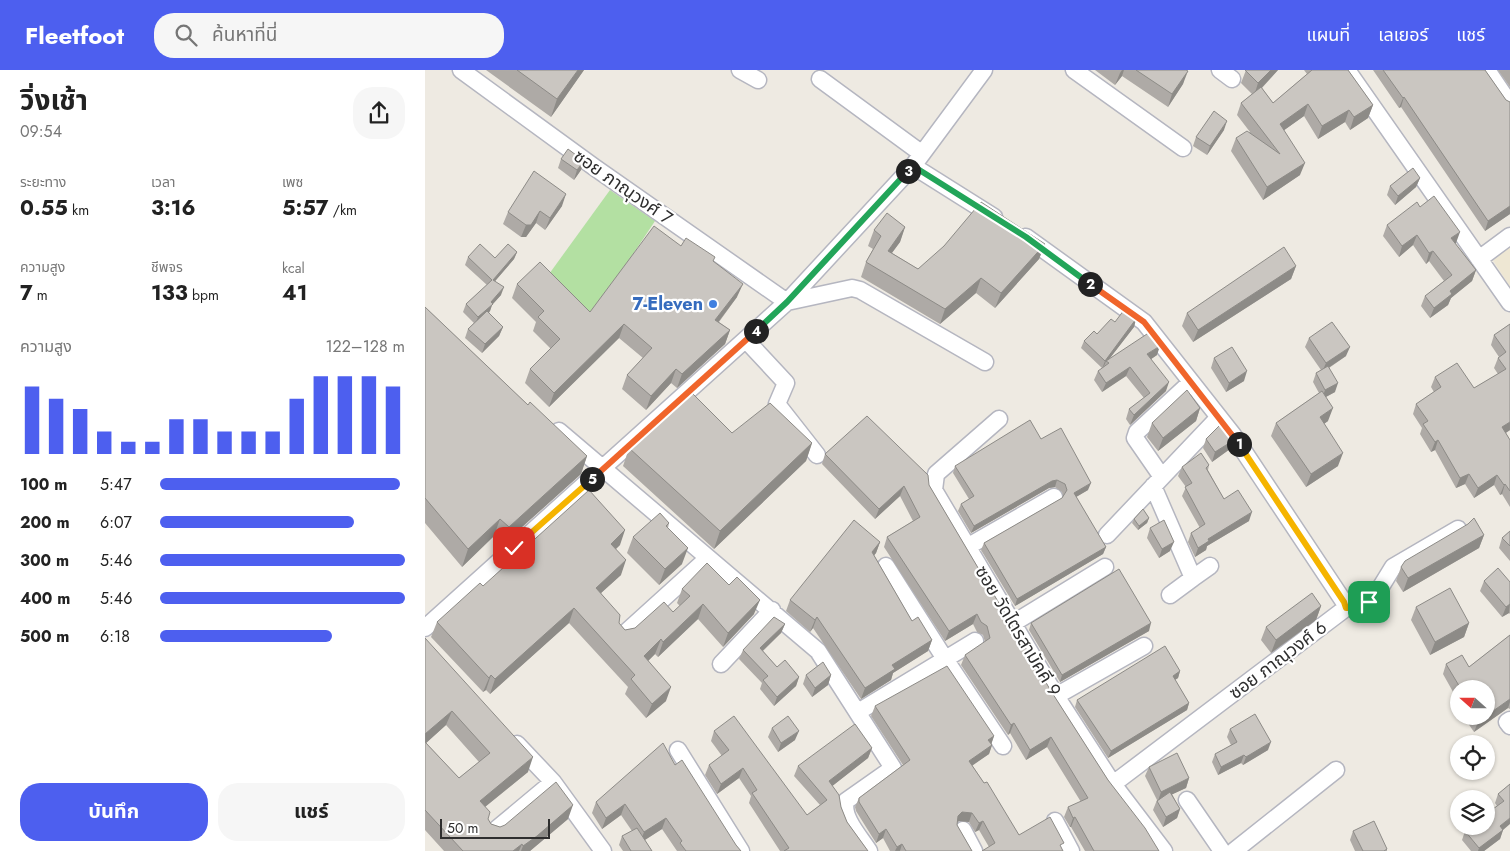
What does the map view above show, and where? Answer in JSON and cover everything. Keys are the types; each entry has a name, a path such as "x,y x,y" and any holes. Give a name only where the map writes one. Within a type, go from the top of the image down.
{"street":[{"name":"ซอย ภาณุวงศ์ 7","path":"461,70 594,167 787,302"},
{"path":"740,70 758,80"},
{"path":"425,628 604,469 787,302 917,159 984,70"},
{"path":"1074,70 1183,148"},
{"path":"1347,70 1510,303"},
{"path":"1487,70 1510,104"},
{"path":"820,78 917,159 1144,322 1219,417 1265,483 1344,602 1346,608"},
{"path":"1479,259 1510,236"},
{"path":"787,302 852,288 860,290 985,362"},
{"path":"746,340 786,383 777,406 817,455"},
{"path":"1191,382 1137,432 1135,438 1158,481 1193,578"},
{"path":"1107,535 1219,417"},
{"name":"ซอย วัดไตรสามัคคี 9","path":"999,419 936,474 934,490 1056,696 1113,784 1164,851"},
{"path":"545,420 772,610 818,651 893,768 846,801 844,807 846,815 869,851"},
{"path":"967,547 1054,497"},
{"name":"ซอย ภาณุวงศ์ 6","path":"1113,784 1346,608 1357,608 1374,598 1393,567 1458,529"},
{"path":"623,634 708,558"},
{"path":"886,566 1003,746"},
{"path":"1170,595 1210,566"},
{"path":"1013,624 1105,567"},
{"path":"721,664 772,610"},
{"path":"858,712 975,641"},
{"path":"1056,696 1144,646"},
{"path":"1510,720 1507,722 1510,726"},
{"path":"506,731 553,782 603,851"},
{"path":"678,750 741,851"},
{"path":"1233,851 1336,770"},
{"path":"493,832 553,782"},
{"path":"1187,800 1222,851"},
{"path":"1055,821 1071,851"},
{"path":"963,830 974,851"}],"shaded area":[{"path":"1510,243 1510,287 1491,257"}],"green space":[{"path":"610,190 655,221 592,316 544,281"}],"building":[{"path":"517,70 578,70 557,99"},
{"path":"1136,70 1186,70 1188,71 1172,94"},
{"path":"1245,70 1271,70 1258,83"},
{"path":"1312,70 1348,70 1373,105 1354,117 1349,110 1322,126 1308,104 1280,124 1305,163 1267,187 1236,138 1247,131 1280,154 1241,103 1261,87 1273,103"},
{"path":"1383,70 1485,70 1506,100 1510,102 1510,206 1488,221 1404,97"},
{"path":"1214,111 1227,121 1210,146 1196,137"},
{"path":"568,149 584,161 577,170 561,159"},
{"path":"1413,168 1420,178 1398,196 1390,186"},
{"path":"534,171 566,194 550,218 540,211 531,225 526,225 508,212"},
{"path":"1434,196 1460,232 1451,238 1476,270 1450,291 1452,294 1434,308 1425,296 1452,275 1433,251 1429,253 1417,235 1402,246 1387,225 1417,202 1420,207"},
{"path":"981,202 1045,244 1001,293 981,278 945,309 866,262 881,236 874,230 887,213 905,227 888,251 918,269 944,246"},
{"path":"654,226 681,246 686,238 715,257 713,261 743,284 715,320 730,330 682,374 676,369 651,396 627,375 652,348 624,324 554,393 530,369 560,339 538,317 544,311 517,284 540,262 590,312"},
{"path":"480,244 495,258 508,244 517,252 493,280 504,287 491,302 493,304 478,317 466,304 492,280 468,257"},
{"path":"1284,247 1296,266 1198,330 1187,313"},
{"path":"425,307 528,405 530,402 587,456 509,527 500,519 468,549 425,498"},
{"path":"1124,310 1136,319 1105,361 1084,341 1094,331 1097,334 1111,319 1115,322"},
{"path":"487,311 503,327 485,344 468,329"},
{"path":"1332,322 1350,347 1326,363 1309,338"},
{"path":"1510,324 1510,422 1502,427 1510,440 1510,491 1497,475 1478,488 1469,474 1460,478 1438,440 1435,442 1423,424 1428,421 1416,404 1441,387 1435,377 1457,363 1474,388 1506,369 1498,358 1506,352 1494,335"},
{"path":"1150,332 1160,346 1147,354 1169,382 1134,415 1129,409 1150,393 1130,367 1106,383 1098,371 1109,363 1106,361"},
{"path":"1232,347 1247,371 1229,383 1214,358"},
{"path":"1328,366 1338,383 1325,390 1316,373"},
{"path":"1187,390 1200,408 1163,438 1152,423"},
{"path":"1322,391 1333,408 1320,417 1343,453 1311,474 1276,423"},
{"path":"692,393 732,433 770,403 812,443 720,531 629,448"},
{"path":"867,416 928,475 929,485 1051,691 1108,780 1145,828 1159,851 1094,851 1068,807 1088,798 1051,737 1030,750 1014,723 1011,725 965,655 990,638 987,626 981,622 977,614 949,631 887,537 920,517 904,486 879,509 825,454"},
{"path":"1030,420 1041,439 1061,428 1091,483 1074,493 1106,547 1017,599 984,543 1062,498 1067,490 1065,484 1057,480 1052,481 974,526 961,504 974,496 955,466"},
{"path":"1222,423 1234,440 1215,452 1206,439"},
{"path":"1201,453 1209,465 1206,468 1224,499 1238,490 1252,512 1208,539 1209,541 1198,548 1191,533 1205,524 1185,487 1192,483 1182,467"},
{"path":"589,490 625,530 611,544 626,560 596,588 620,615 619,623 625,630 635,628 664,602 673,612 690,596 682,589 707,563 729,585 737,577 760,600 728,633 703,604 663,642 661,639 644,656 671,687 652,704 631,679 635,675 574,608 495,679 491,675 489,678 437,622 480,583 483,586"},
{"path":"1143,509 1149,518 1139,526 1134,519"},
{"path":"660,513 669,523 666,526 688,548 665,569 633,537"},
{"path":"1474,518 1484,535 1408,578 1401,567 1405,561 1468,524"},
{"path":"854,520 880,542 872,552 912,621 918,617 932,640 892,665 895,669 865,688 817,617 815,620 790,600"},
{"path":"1164,520 1174,542 1162,549 1150,528"},
{"path":"1510,531 1510,546 1502,538"},
{"path":"1498,568 1510,582 1510,604 1506,607 1484,581"},
{"path":"1119,569 1151,623 1062,675 1031,623"},
{"path":"1450,588 1469,623 1435,642 1416,607"},
{"path":"1312,593 1321,606 1276,640 1266,627"},
{"path":"774,617 785,624 760,648 777,667 785,660 799,677 777,697 763,680 768,676 743,650"},
{"path":"1510,635 1510,699 1495,710 1495,680 1456,680 1446,664 1462,655 1469,667"},
{"path":"425,638 533,757 480,801 490,812 488,819 491,824 500,827 505,825 556,782 573,805 537,836 513,851 463,851 425,810 425,742 459,778 490,753 452,711 425,734"},
{"path":"1165,646 1180,671 1173,676 1189,703 1111,751 1077,700"},
{"path":"823,662 831,675 815,688 806,675"},
{"path":"947,666 994,736 988,740 992,745 969,761 984,783 987,782 1019,835 1050,817 1064,843 1060,845 1063,851 982,851 995,843 983,821 979,823 972,813 962,812 958,816 957,825 972,851 906,851 902,844 897,847 886,829 879,834 859,802 859,798 910,760 875,706"},
{"path":"1255,714 1271,742 1246,757 1244,755 1221,767 1215,754 1237,742 1230,729"},
{"path":"734,716 807,815 827,800 798,766 855,724 872,748 829,781 839,795 847,822 868,851 784,851 789,848 752,793 757,790 743,768 721,784 709,765 729,750 714,731"},
{"path":"788,716 799,731 781,743 772,728"},
{"path":"663,743 675,765 682,760 741,851 686,851 680,843 682,841 666,818 644,832 625,804 606,818 596,802"},
{"path":"1177,753 1189,778 1161,792 1149,767"},
{"path":"1510,784 1510,818 1500,826 1503,830 1479,848 1468,835 1495,835 1495,808 1504,801 1498,794"},
{"path":"1170,792 1180,809 1166,817 1157,801"},
{"path":"1374,821 1387,849 1384,851 1363,851 1353,831"},
{"path":"637,828 652,851 631,851 622,836"}],"place":[{"name":"7-Eleven","path":"713,304"}],"route":[{"path":"514,548 604,469 787,302 913,166 1026,237 1144,322 1233,435 1344,602 1346,608 1357,608 1369,602"}]}
